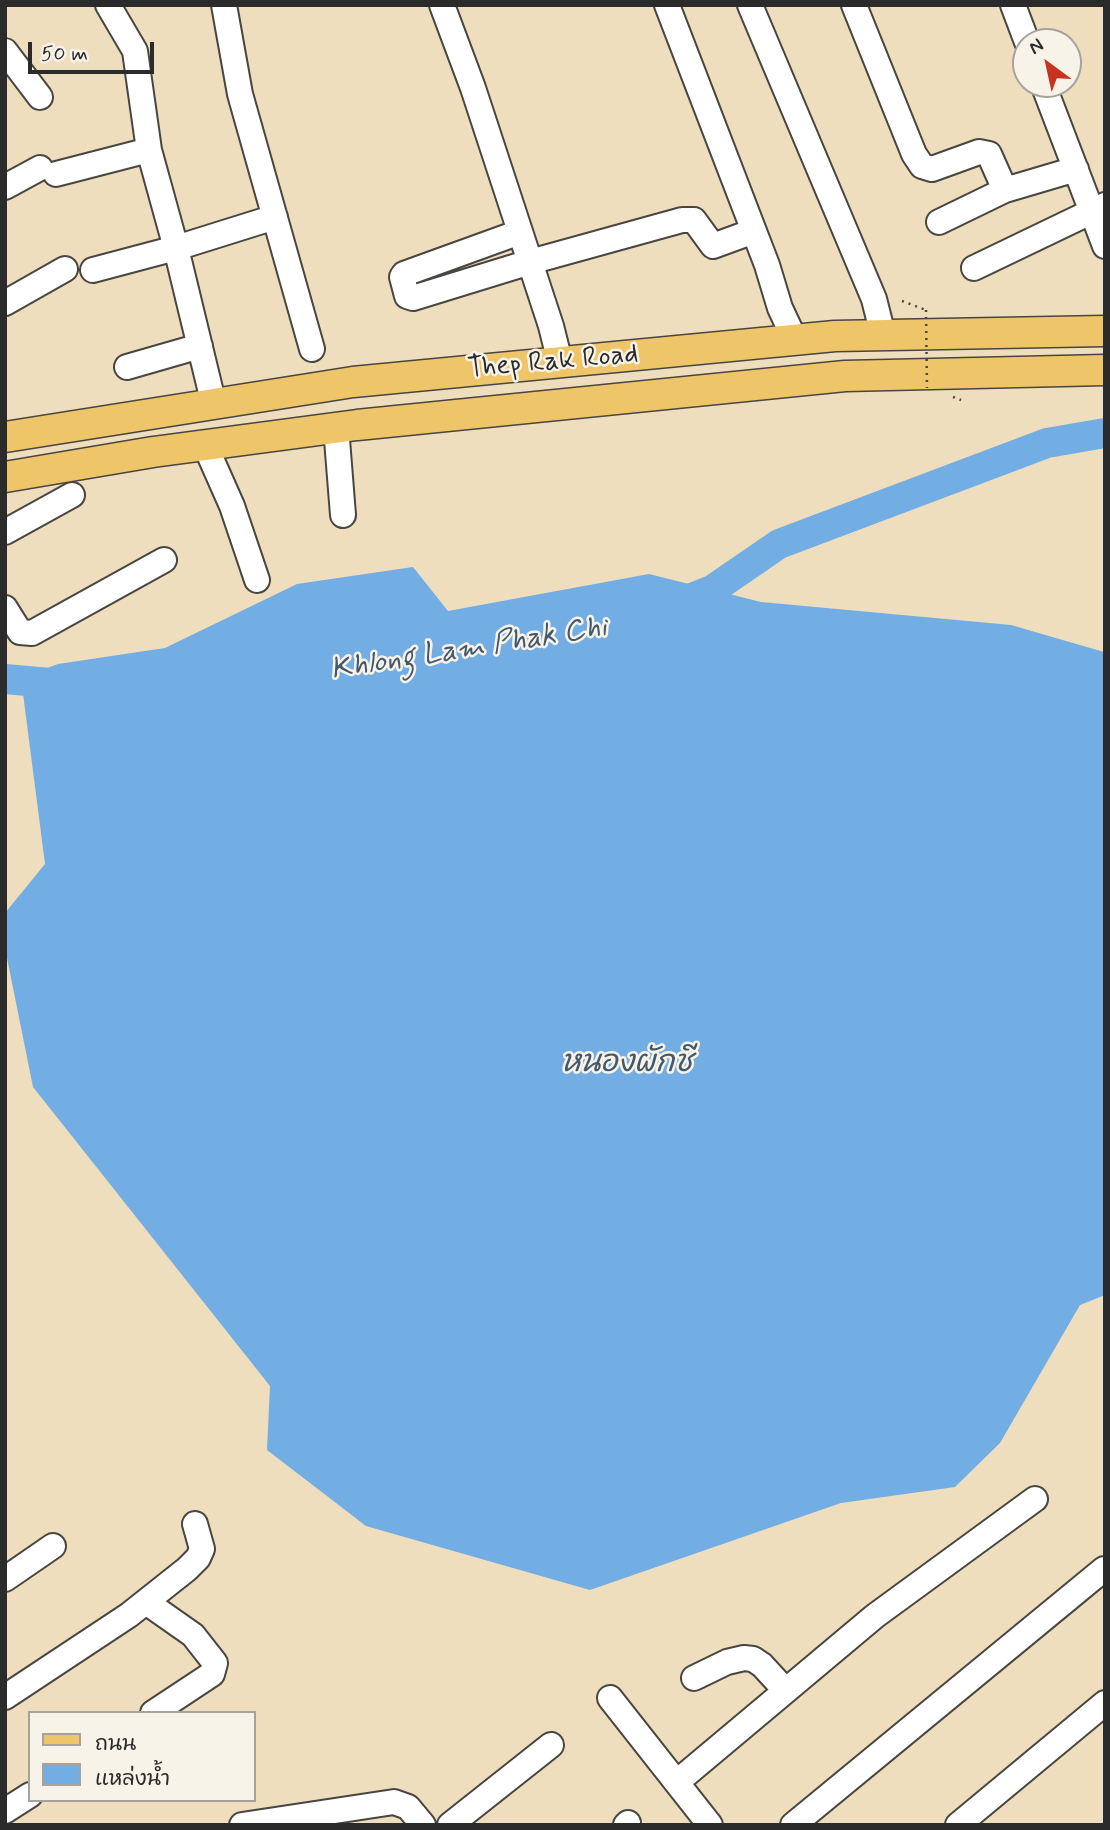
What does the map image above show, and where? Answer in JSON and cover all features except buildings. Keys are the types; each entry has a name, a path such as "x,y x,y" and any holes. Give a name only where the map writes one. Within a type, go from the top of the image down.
{"main road":[{"name":"Thep Rak Road","path":"5,438 317,388 560,362 794,340 883,335 1105,331"},
{"name":"Thep Rak Road","path":"5,477 336,427 845,376 1105,370"},
{"path":"370,381 362,388 359,398 369,417 382,422"},
{"path":"307,431 323,422 329,411 327,400 317,388"}],"street":[{"path":"108,5 135,51 149,150 214,405"},
{"path":"224,5 240,94 312,349"},
{"path":"442,5 473,88 551,326 560,362"},
{"path":"667,5 794,340"},
{"path":"750,5 874,299 883,335"},
{"path":"853,5 914,154 922,166 932,169 979,152 989,154 1005,190"},
{"path":"1013,5 1022,28"},
{"path":"5,51 40,97"},
{"path":"1048,98 1076,169 1098,208 1105,246"},
{"path":"5,187 48,171 149,150"},
{"path":"939,222 1005,190 1076,169"},
{"path":"974,268 1098,208"},
{"path":"93,270 275,217"},
{"path":"520,232 404,274 402,276 407,295 413,298 530,262 687,219 695,222 713,246 754,231"},
{"path":"5,303 65,269"},
{"path":"127,367 200,346"},
{"path":"336,427 343,514"},
{"path":"205,445 232,506 257,580"},
{"path":"5,532 72,495"},
{"path":"5,608 20,632 32,633 164,560"},
{"path":"677,1782 917,1583 1035,1499"},
{"path":"5,1697 146,1602 198,1558 203,1545 195,1524"},
{"path":"5,1579 53,1546"},
{"path":"793,1825 1104,1569"},
{"path":"146,1602 193,1635 215,1663 212,1674 156,1711"},
{"path":"694,1678 727,1662 754,1659 785,1690"},
{"path":"610,1698 709,1825"},
{"path":"958,1825 1105,1703"},
{"path":"450,1825 551,1745"},
{"path":"5,1811 28,1796"},
{"path":"242,1825 394,1802 408,1807 423,1825"}],"path":[{"path":"902,302 926,310 927,388"}],"water":[{"name":"หนองผักชี","path":"413,567 448,611 649,574 761,602 1011,625 1104,652 1105,1295 1080,1305 1000,1443 955,1487 841,1503 590,1590 366,1526 267,1450 270,1386 33,1087 5,948 5,913 45,864 21,678 58,664 165,648 297,584"}],"waterway":[{"name":"Khlong Lam Phak Chi","path":"677,604 712,590 779,544 1047,443 1105,433"},
{"name":"Khlong Lam Phak Chi","path":"5,679 61,684"}]}
